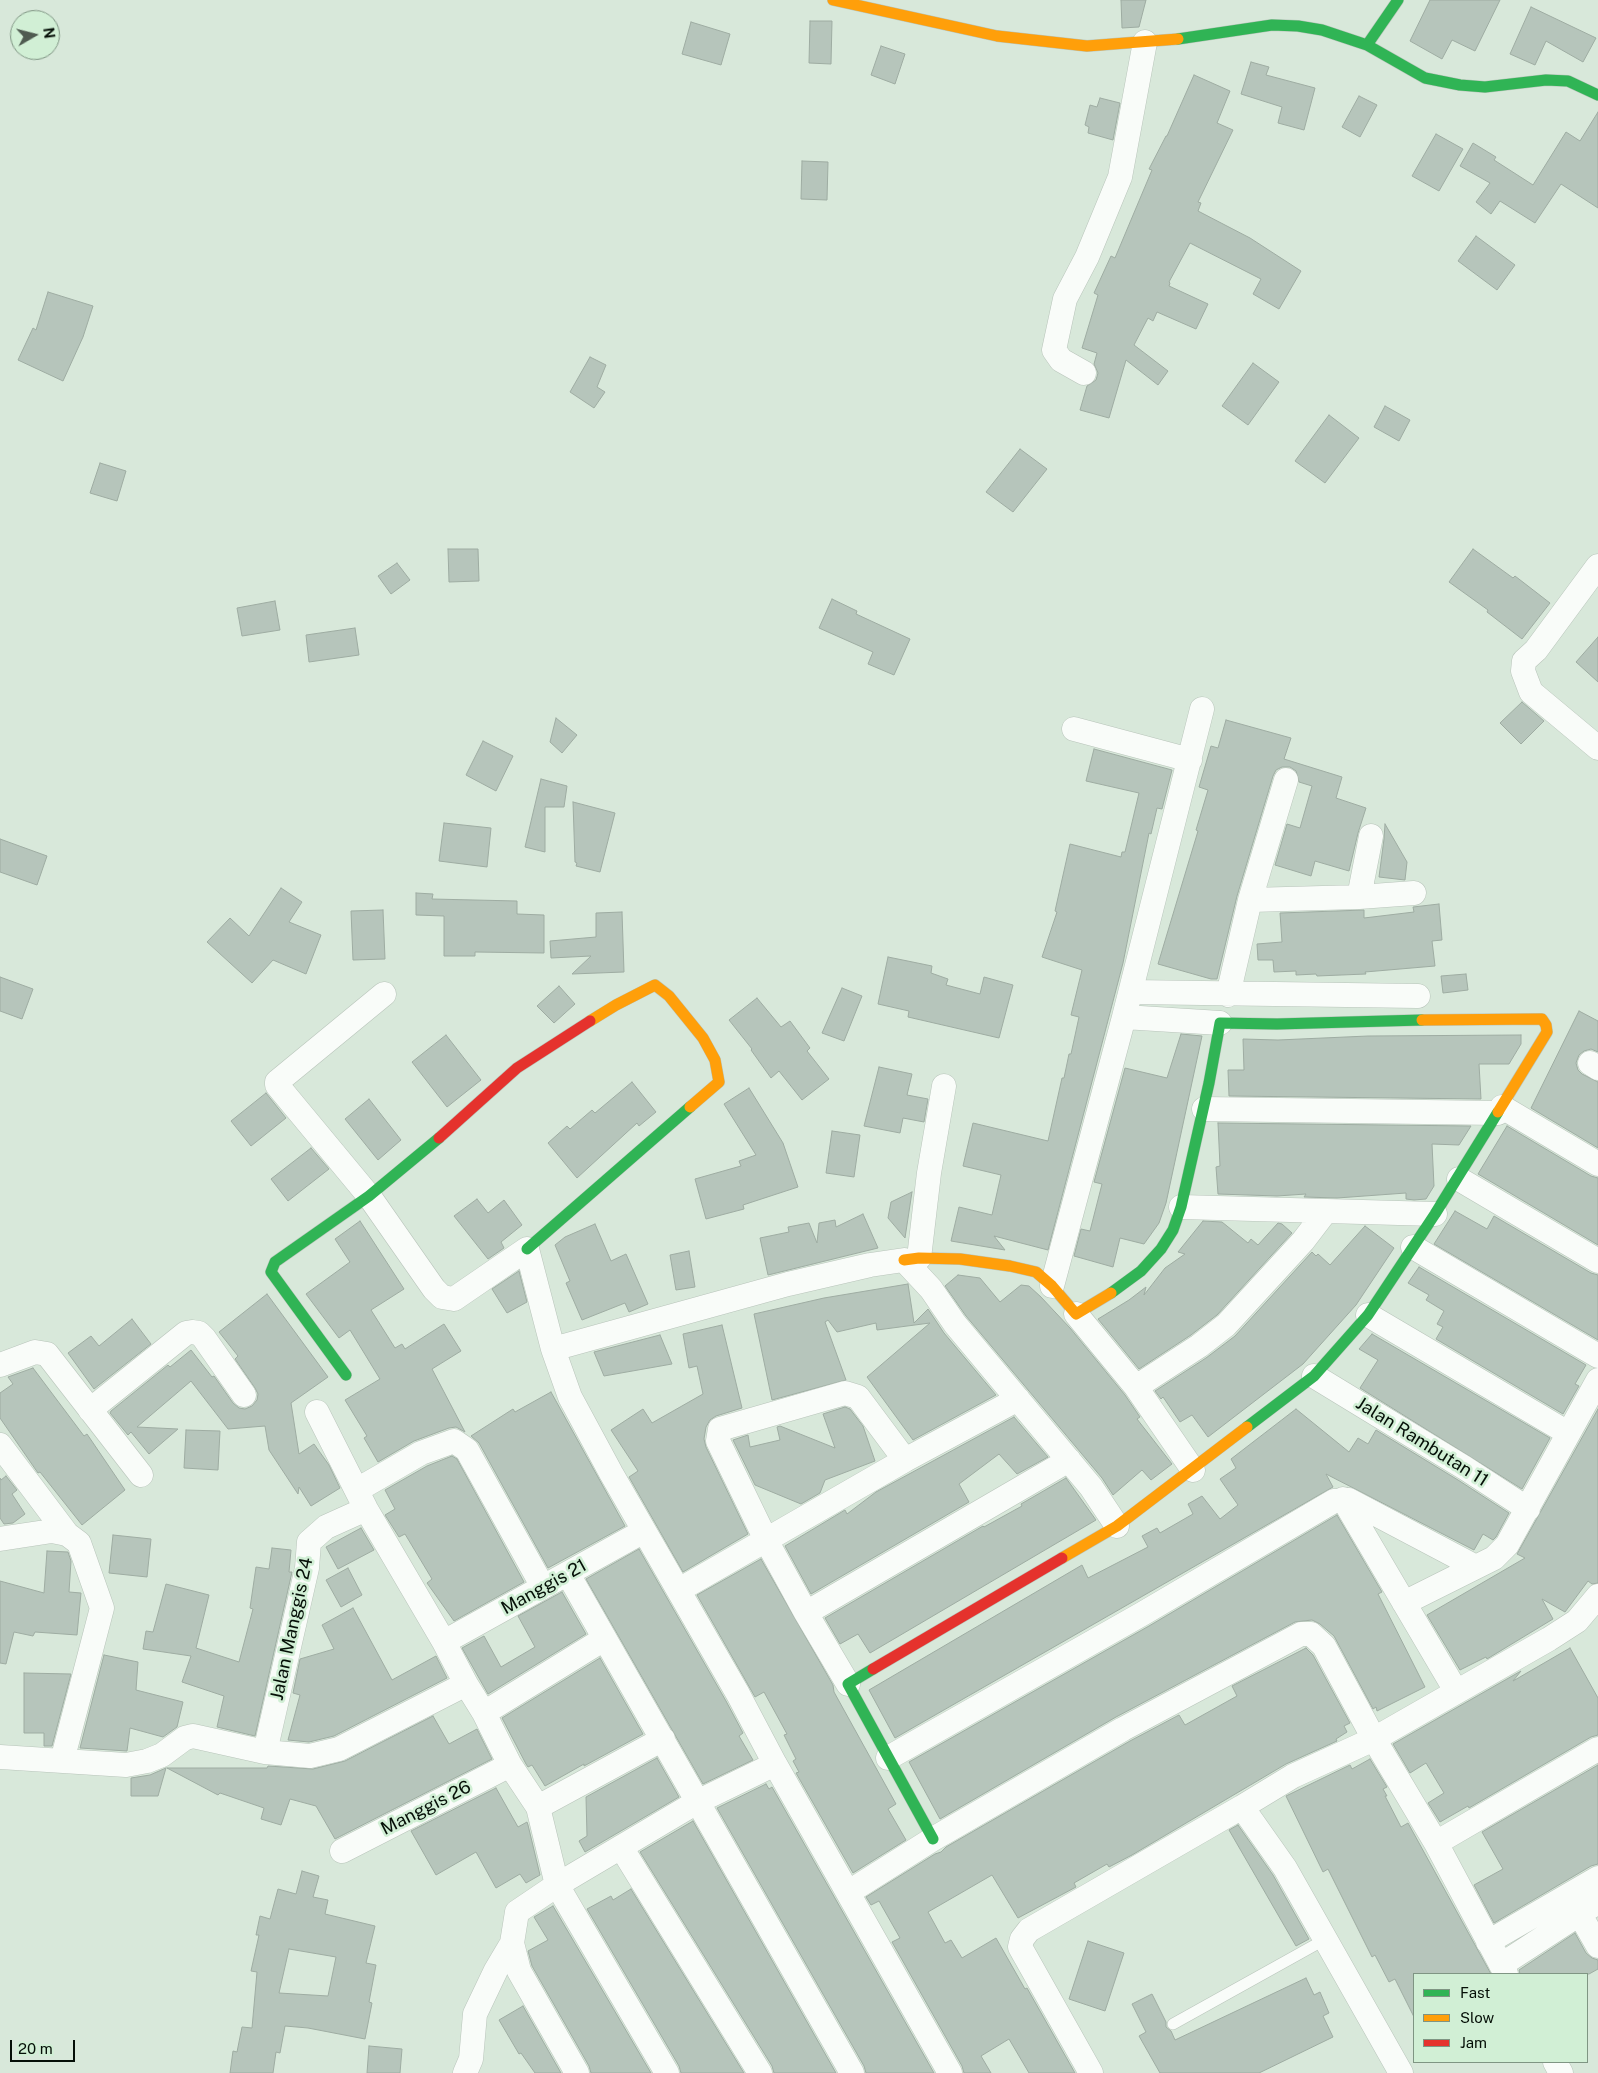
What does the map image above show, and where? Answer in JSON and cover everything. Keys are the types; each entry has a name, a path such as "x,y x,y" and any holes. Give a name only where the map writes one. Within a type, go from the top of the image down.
{"street":[{"path":"833,0 997,36 1087,46 1145,42 1272,25 1322,30 1367,45 1425,78 1460,85 1485,87 1546,80 1568,81 1598,95"},
{"path":"1367,45 1398,0"},
{"path":"1084,373 1061,360 1054,350 1065,299 1087,256 1120,177 1145,42"},
{"path":"1598,566 1536,650 1524,661 1522,671 1531,692 1598,748"},
{"path":"1052,1286 1131,992 1202,709"},
{"path":"1074,729 1190,760"},
{"path":"1228,994 1250,900 1286,780"},
{"path":"1359,897 1370,836"},
{"path":"1250,900 1359,897 1414,893"},
{"path":"346,1375 271,1272 275,1262 369,1196 441,1137 517,1068 616,1005 654,985 669,996 703,1038 715,1060 719,1082 527,1249 454,1299 442,1297 434,1289 369,1196 280,1090 277,1082 384,994"},
{"path":"1131,992 1418,996"},
{"path":"848,1684 1117,1526 1314,1376 1368,1315 1458,1179 1547,1032 1546,1025 1542,1019 1472,1021 1368,1020 1277,1024 1220,1023 1124,1017"},
{"path":"1076,1314 1121,1287 1141,1271 1161,1249 1173,1230 1181,1207 1204,1109 1220,1023"},
{"path":"944,1086 929,1174 911,1259 955,1324 1091,1487 1117,1526"},
{"path":"1204,1109 1500,1110 1598,1164"},
{"path":"1458,1179 1598,1261"},
{"path":"1181,1207 1435,1214"},
{"path":"1136,1387 1198,1346 1226,1324 1303,1241 1326,1211"},
{"path":"1413,1247 1598,1356"},
{"path":"527,1249 553,1349 570,1396 644,1531 950,2073"},
{"path":"553,1349 788,1284 870,1265 911,1259 960,1259 1010,1266 1036,1272 1052,1286 1136,1387 1193,1470"},
{"path":"1368,1315 1568,1432"},
{"path":"90,1410 186,1333 192,1332 199,1333 204,1338 244,1394"},
{"path":"0,1365 35,1352 42,1351 47,1354 141,1475"},
{"name":"Jalan Rambutan 11","path":"1314,1376 1528,1509"},
{"path":"1404,1602 1494,1558 1508,1545 1598,1380"},
{"path":"905,1460 858,1397 845,1393 720,1429 718,1441 766,1540 933,1839"},
{"path":"679,1590 905,1460 1018,1399"},
{"path":"316,1412 361,1499 484,1713 510,1765 538,1807 557,1885 667,2073"},
{"name":"Jalan Manggis 24","path":"265,1752 307,1568 309,1542 421,1453 454,1441 467,1450 543,1587"},
{"path":"0,1445 67,1534 79,1543 93,1578 102,1608 62,1761"},
{"path":"806,1613 1069,1460"},
{"path":"1343,1499 1456,1691"},
{"path":"888,1758 1142,1614 1334,1501 1349,1500 1476,1567"},
{"path":"0,1539 52,1531 67,1534"},
{"name":"Manggis 21","path":"444,1642 644,1531"},
{"path":"568,1574 852,2073"},
{"path":"1092,2073 1032,1972 1020,1947 1022,1939 1029,1930 1242,1808 1292,1776 1374,1739 1577,1621 1598,1596"},
{"path":"849,1892 933,1839 1123,1729 1301,1634 1310,1634 1324,1646 1374,1739 1436,1843 1504,1970 1589,1908 1598,1946"},
{"path":"484,1713 604,1639"},
{"path":"0,1756 126,1765 147,1761 162,1755 185,1738 194,1736 265,1752 310,1756 339,1749 466,1684"},
{"path":"538,1807 663,1739"},
{"path":"1436,1843 1598,1749"},
{"path":"472,2068 475,2014 496,1970 512,1943 517,1912 557,1885 697,1802 775,1764"},
{"name":"Manggis 26","path":"342,1851 510,1765"},
{"path":"1242,1808 1285,1868 1324,1940 1401,2073"},
{"path":"621,1847 760,2073"},
{"path":"1488,1942 1598,1878"},
{"path":"512,1943 519,1971 577,2073"}],"lane":[{"path":"1173,2024 1324,1940"}],"building":[{"path":"1121,0 1146,0 1139,27 1122,28"},
{"path":"1430,0 1500,0 1475,51 1452,40 1442,59 1410,41"},
{"path":"1531,7 1596,38 1583,62 1546,41 1535,65 1510,54"},
{"path":"810,21 832,21 831,64 809,63"},
{"path":"691,22 730,34 721,65 682,54"},
{"path":"881,46 905,54 895,84 871,75"},
{"path":"1251,62 1269,67 1266,75 1315,88 1304,130 1278,123 1282,107 1241,94"},
{"path":"1194,75 1230,91 1217,123 1233,130 1198,202 1201,203 1198,211 1250,238 1301,271 1279,309 1253,294 1261,279 1190,243 1169,282 1169,286 1208,304 1196,329 1157,312 1153,321 1148,318 1134,345 1168,371 1158,385 1126,360 1109,418 1080,410 1087,386 1096,380 1098,373 1094,364 1097,353 1082,348 1098,295 1094,293 1111,256 1115,258 1152,170 1149,169 1167,136"},
{"path":"1359,96 1377,105 1360,137 1342,127"},
{"path":"1100,98 1120,103 1113,140 1088,133 1089,127 1085,125 1090,105 1097,107"},
{"path":"1598,112 1598,208 1561,184 1535,223 1500,201 1491,214 1476,202 1490,183 1460,166 1473,143 1496,157 1494,160 1533,185 1566,132 1580,141"},
{"path":"1436,134 1463,149 1439,191 1412,176"},
{"path":"802,161 828,162 827,200 801,199"},
{"path":"1476,236 1515,265 1497,290 1458,261"},
{"path":"48,292 93,306 83,337 63,381 18,360 33,328 36,330"},
{"path":"590,357 606,365 597,387 605,392 594,408 570,392"},
{"path":"1253,363 1279,382 1248,425 1222,406"},
{"path":"1385,406 1410,420 1399,441 1374,427"},
{"path":"1329,415 1359,438 1325,483 1295,461"},
{"path":"1020,449 1047,469 1013,512 986,492"},
{"path":"100,463 126,471 117,501 90,493"},
{"path":"448,549 478,549 479,581 449,582"},
{"path":"1473,549 1513,578 1515,576 1550,603 1522,639 1487,612 1488,610 1449,582"},
{"path":"397,563 410,580 391,594 378,576"},
{"path":"832,599 857,611 856,614 910,639 894,675 868,664 873,652 819,628"},
{"path":"275,601 280,630 242,636 237,608"},
{"path":"355,628 359,655 309,662 306,635"},
{"path":"1598,637 1598,682 1576,662"},
{"path":"1522,702 1544,721 1521,744 1500,723"},
{"path":"556,718 577,735 562,753 550,742"},
{"path":"1226,720 1291,738 1284,759 1342,777 1336,798 1366,808 1349,871 1315,861 1311,876 1275,865 1287,824 1300,828 1312,786 1299,782 1296,771 1290,767 1282,767 1276,770 1237,896 1217,979 1211,979 1158,964 1198,831 1196,830 1208,790 1199,787 1211,746 1218,748"},
{"path":"483,741 513,756 496,791 466,775"},
{"path":"1094,749 1172,770 1162,809 1157,808 1151,834 1149,833 1123,963 1048,1250 994,1236 1005,1250 951,1241 959,1207 992,1215 1001,1175 963,1166 973,1123 1048,1141 1062,1078 1064,1078 1069,1054 1071,1054 1079,1017 1071,1015 1082,970 1042,957 1057,912 1055,911 1070,844 1121,857 1122,852 1125,852 1139,793 1086,781"},
{"path":"541,779 567,786 564,807 545,807 545,852 525,847"},
{"path":"573,802 615,813 600,872 576,866"},
{"path":"444,823 491,828 487,867 439,861"},
{"path":"1385,824 1407,862 1405,880 1379,877"},
{"path":"0,839 47,856 37,885 0,872"},
{"path":"281,888 302,902 289,922 321,935 306,974 273,960 252,983 207,942 230,918 249,936"},
{"path":"416,893 433,894 432,899 517,901 517,914 544,915 544,953 475,952 475,956 444,956 444,916 416,915"},
{"path":"1439,904 1442,940 1432,941 1435,966 1365,972 1366,974 1317,976 1316,974 1296,975 1296,971 1274,972 1273,960 1258,960 1257,944 1282,942 1280,913 1364,910 1364,918 1414,912 1413,907"},
{"path":"383,910 385,959 353,960 351,911"},
{"path":"622,912 624,972 572,974 591,956 551,958 550,941 596,937 596,913"},
{"path":"888,957 932,966 931,973 948,979 946,985 980,994 984,977 1013,985 999,1038 908,1017 909,1011 878,1004"},
{"path":"1466,974 1468,990 1443,993 1441,976"},
{"path":"0,977 33,989 22,1019 0,1011"},
{"path":"559,986 575,1004 554,1023 537,1006"},
{"path":"842,988 862,996 844,1041 822,1033"},
{"path":"757,998 781,1027 790,1021 810,1048 807,1051 829,1079 802,1100 779,1071 771,1078 752,1049 729,1020"},
{"path":"1579,1011 1598,1021 1598,1052 1591,1049 1584,1051 1579,1055 1576,1063 1578,1070 1582,1074 1598,1082 1598,1148 1531,1108"},
{"path":"1181,1034 1202,1036 1166,1203 1159,1223 1144,1244 1120,1238 1113,1267 1074,1256 1081,1229 1090,1231 1102,1184 1094,1182 1125,1068 1167,1078"},
{"path":"446,1035 481,1080 447,1107 412,1062"},
{"path":"1521,1035 1521,1044 1509,1064 1479,1064 1481,1099 1229,1096 1228,1070 1244,1070 1243,1039 1278,1040 1368,1036"},
{"path":"879,1067 912,1074 907,1095 928,1099 924,1122 903,1118 900,1133 864,1126"},
{"path":"632,1082 656,1112 639,1126 637,1123 577,1178 548,1143 567,1126 570,1129 592,1110 595,1113"},
{"path":"749,1088 783,1143 798,1187 743,1205 744,1209 706,1219 695,1179 741,1166 739,1161 756,1155 724,1104"},
{"path":"266,1093 286,1118 251,1146 231,1121"},
{"path":"369,1099 401,1140 378,1160 345,1119"},
{"path":"1218,1123 1471,1126 1459,1145 1432,1144 1434,1186 1426,1199 1414,1200 1406,1199 1406,1193 1337,1198 1304,1197 1306,1194 1277,1196 1218,1194 1216,1167 1220,1166"},
{"path":"1507,1126 1591,1176 1598,1178 1598,1245 1478,1174"},
{"path":"832,1131 860,1135 854,1177 826,1173"},
{"path":"311,1148 329,1169 288,1201 271,1179"},
{"path":"912,1192 905,1238 888,1218 891,1202"},
{"path":"477,1199 488,1213 504,1200 522,1225 501,1242 504,1248 488,1259 454,1216"},
{"path":"1455,1211 1487,1229 1494,1216 1591,1273 1598,1275 1598,1340 1434,1244"},
{"path":"863,1214 878,1248 768,1275 760,1238 789,1232 788,1227 809,1223 817,1243 819,1223 835,1220 836,1227"},
{"path":"360,1221 404,1289 371,1310 395,1348 402,1344 405,1349 444,1324 461,1351 432,1369 465,1432 456,1427 449,1428 414,1441 378,1462 364,1438 367,1436 345,1400 380,1379 350,1330 339,1338 306,1294 350,1262 335,1239"},
{"path":"1203,1221 1222,1222 1248,1243 1251,1239 1258,1245 1278,1223 1282,1224 1292,1233 1217,1315 1191,1335 1139,1369 1098,1319 1146,1287 1144,1295 1165,1268 1185,1254 1178,1252"},
{"path":"595,1224 611,1261 626,1254 648,1304 629,1312 625,1303 582,1320 566,1283 570,1281 555,1245 565,1237"},
{"path":"1365,1226 1394,1248 1356,1305 1303,1364 1208,1437 1192,1415 1180,1422 1163,1397 1161,1399 1155,1391 1206,1358 1235,1336 1312,1252 1316,1256 1318,1254 1330,1265"},
{"path":"689,1251 695,1287 676,1290 670,1255"},
{"path":"1419,1267 1586,1365 1575,1384 1579,1386 1563,1414 1436,1339 1443,1327 1437,1324 1444,1311 1426,1300 1429,1295 1408,1283"},
{"path":"519,1271 527,1302 507,1313 492,1289"},
{"path":"958,1275 980,1278 1000,1302 1021,1285 1029,1286 1070,1328 1125,1395 1140,1417 1137,1419 1172,1464 1151,1480 1142,1470 1113,1495 1102,1478 966,1316 945,1286"},
{"path":"908,1284 914,1323 928,1309 944,1333 996,1395 913,1440 867,1377 930,1323 877,1330 876,1323 837,1332 828,1320 825,1322 846,1380 772,1400 754,1314 824,1298"},
{"path":"267,1294 328,1377 291,1403 299,1454 314,1444 329,1465 340,1488 311,1506 299,1487 298,1494 269,1450 265,1426 228,1429 191,1381 137,1427 178,1429 149,1454 131,1432 128,1435 110,1413 168,1365 170,1367 191,1350 212,1377 214,1376 233,1403 239,1408 245,1409 252,1406 257,1400 258,1394 235,1359 238,1356 219,1332"},
{"path":"132,1319 151,1344 94,1389 68,1353 91,1336 99,1346"},
{"path":"722,1325 742,1408 716,1416 710,1420 706,1427 704,1439 706,1447 748,1534 683,1572 629,1477 638,1471 611,1430 643,1409 652,1423 703,1394 697,1366 689,1368 683,1334"},
{"path":"1372,1334 1550,1438 1522,1489 1360,1388 1378,1360 1359,1349"},
{"path":"660,1335 672,1364 604,1376 594,1352"},
{"path":"33,1368 84,1436 87,1434 125,1490 82,1525 40,1472 38,1473 0,1418 0,1393 13,1384 8,1377"},
{"path":"551,1392 625,1526 548,1568 479,1443 471,1436 513,1409 515,1412"},
{"path":"845,1407 850,1409 863,1426 875,1461 825,1480 820,1493 801,1504 755,1485 733,1440 748,1435 750,1447 780,1440 777,1427 780,1426 835,1448 823,1414"},
{"path":"1296,1409 1349,1452 1358,1438 1368,1444 1376,1430 1458,1480 1509,1513 1496,1537 1493,1540 1483,1534 1474,1550 1326,1474 1333,1487 895,1738 869,1690 1082,1565 1088,1578 1148,1547 1142,1536 1157,1528 1160,1533 1193,1514 1188,1504 1202,1496 1220,1519 1238,1505 1220,1479 1236,1468 1231,1459"},
{"path":"1598,1409 1598,1583 1592,1584 1588,1581 1565,1612 1542,1599 1553,1619 1487,1659 1486,1657 1460,1670 1427,1615 1525,1558 1517,1554"},
{"path":"1014,1417 1048,1457 1017,1474 999,1454 959,1484 969,1502 811,1594 785,1546 845,1510 847,1514 876,1492"},
{"path":"186,1430 220,1431 218,1470 184,1468"},
{"path":"452,1456 457,1459 524,1582 454,1621 427,1583 432,1579 405,1534 399,1537 385,1515 395,1509 385,1490 427,1466"},
{"path":"6,1476 17,1490 12,1494 25,1514 13,1523 4,1524 0,1518 0,1478 1,1480"},
{"path":"1066,1478 1096,1520 870,1653 858,1634 840,1644 825,1618 983,1526 1022,1506 1021,1504"},
{"path":"1337,1515 1382,1592 1378,1594 1425,1687 1377,1711 1376,1707 1373,1709 1334,1636 1312,1620 1295,1622 1116,1717 940,1819 909,1762 1149,1626"},
{"path":"361,1528 374,1550 338,1569 326,1547"},
{"path":"113,1535 151,1539 147,1577 109,1573"},
{"path":"272,1548 291,1550 289,1572 292,1572 255,1736 217,1727 224,1696 182,1682 191,1656 143,1649 146,1631 153,1632 166,1584 209,1595 196,1648 239,1662 253,1609 250,1608 256,1567 269,1569"},
{"path":"639,1549 726,1701 743,1733 739,1736 753,1760 703,1784 586,1579"},
{"path":"47,1551 68,1552 71,1561 69,1592 81,1593 77,1635 35,1632 33,1636 14,1632 6,1664 0,1663 0,1581 44,1593"},
{"path":"761,1559 833,1685 834,1692 896,1804 888,1809 906,1840 853,1873 796,1773 799,1772 793,1761 796,1759 784,1735 787,1734 764,1692 755,1697 697,1595"},
{"path":"348,1568 362,1595 341,1607 326,1580"},
{"path":"562,1592 586,1634 488,1694 462,1648 484,1636 501,1667 535,1647 518,1616"},
{"path":"353,1608 392,1680 436,1656 447,1678 334,1736 309,1742 288,1740 300,1695 293,1693 300,1659 334,1649 322,1625"},
{"path":"1306,1648 1313,1655 1350,1723 1344,1726 1347,1732 1336,1739 1337,1741 1286,1764 1132,1855 1109,1867 1107,1864 1074,1883 1076,1887 1018,1918 992,1875 928,1912 945,1943 951,1940 962,1958 996,1938 1025,1989 1027,1988 1075,2073 1029,2073 1009,2039 981,2056 991,2073 964,2073 962,2066 892,1942 900,1938 879,1901 871,1905 866,1897 941,1852 946,1847 1130,1741 1179,1715 1185,1725 1237,1696 1232,1686"},
{"path":"1570,1648 1598,1698 1598,1735 1591,1737 1469,1808 1468,1806 1440,1822 1428,1803 1444,1793 1426,1763 1410,1773 1393,1744 1521,1671 1513,1681"},
{"path":"104,1655 138,1662 136,1690 183,1702 177,1727 163,1737 130,1728 127,1751 80,1748"},
{"path":"600,1658 643,1734 545,1786 532,1765 528,1767 526,1764 502,1718"},
{"path":"24,1673 71,1674 52,1746 44,1746 44,1733 24,1733"},
{"path":"433,1716 449,1744 477,1729 492,1759 335,1839 316,1806 290,1799 281,1825 261,1819 264,1808 220,1793 218,1795 167,1768 267,1768 268,1766 313,1769 345,1761"},
{"path":"657,1758 679,1797 585,1852 579,1841 587,1836 586,1797"},
{"path":"1370,1759 1387,1787 1383,1789 1387,1796 1385,1796 1401,1827 1408,1823 1490,1973 1413,1973 1413,2015 1395,1979 1389,1982 1375,1955 1372,1957 1328,1869 1323,1872 1286,1796 1350,1765 1352,1769"},
{"path":"1598,1765 1598,1864 1591,1866 1494,1923 1474,1885 1503,1869 1482,1832"},
{"path":"166,1768 158,1796 131,1796 131,1778 150,1775"},
{"path":"766,1784 769,1789 772,1787 934,2073 866,2073 864,2066 717,1808"},
{"path":"496,1788 518,1827 527,1822 540,1875 526,1883 520,1874 496,1888 476,1852 436,1875 411,1831"},
{"path":"693,1821 836,2073 774,2073 772,2066 640,1852"},
{"path":"1238,1825 1273,1875 1309,1939 1296,1946 1229,1830"},
{"path":"302,1871 319,1876 313,1897 328,1900 325,1914 375,1926 366,1963 376,1965 369,2002 372,2003 365,2039 308,2028 285,2026 280,2053 276,2052 273,2073 230,2073 233,2051 237,2052 242,2027 252,2028 257,1972 251,1971 259,1935 256,1935 260,1916 270,1919 278,1889 296,1894","holes":["289,1949 336,1957 328,1996 279,1993"]},
{"path":"631,1889 744,2073 681,2073 679,2066 587,1909 611,1896 613,1900"},
{"path":"553,1906 651,2073 591,2073 589,2066 532,1966 528,1951 548,1940 534,1917"},
{"path":"1575,1933 1586,1953 1598,1960 1598,1969 1589,1974 1520,1973 1519,1970"},
{"path":"1088,1941 1124,1953 1105,2011 1069,1999"},
{"path":"1306,1978 1314,1995 1320,1992 1329,2013 1323,2016 1333,2037 1259,2073 1160,2073 1139,2036 1146,2032 1132,2004 1152,1994 1166,2022 1166,2027 1171,2031 1175,2040"},
{"path":"523,2006 561,2073 535,2073 521,2053 519,2054 499,2020"},
{"path":"369,2046 402,2049 400,2073 367,2073"}],"traffic: fast":[{"path":"1367,45 1398,0"},
{"path":"1178,39 1272,25 1298,26 1322,30 1367,45 1425,78 1460,85 1485,87 1546,80 1568,81 1598,95"},
{"path":"1111,1293 1141,1271 1161,1249 1173,1230 1181,1207 1209,1083 1220,1023 1277,1024 1422,1020"},
{"path":"527,1249 690,1107"},
{"path":"1247,1427 1314,1376 1368,1315 1435,1214 1498,1112"},
{"path":"346,1375 271,1272 275,1262 369,1196 439,1138"},
{"path":"873,1669 848,1684 933,1839"}],"traffic: slow":[{"path":"833,0 997,36 1087,46 1178,39"},
{"path":"590,1021 655,985 669,996 703,1038 715,1060 719,1082 690,1107"},
{"path":"1422,1020 1542,1019 1546,1025 1547,1032 1498,1112"},
{"path":"904,1260 919,1258 960,1259 1010,1266 1036,1272 1052,1286 1076,1314 1111,1293"},
{"path":"1062,1558 1117,1526 1247,1427"}],"traffic: jam":[{"path":"439,1138 517,1068 590,1021"},
{"path":"873,1669 1062,1558"}]}
